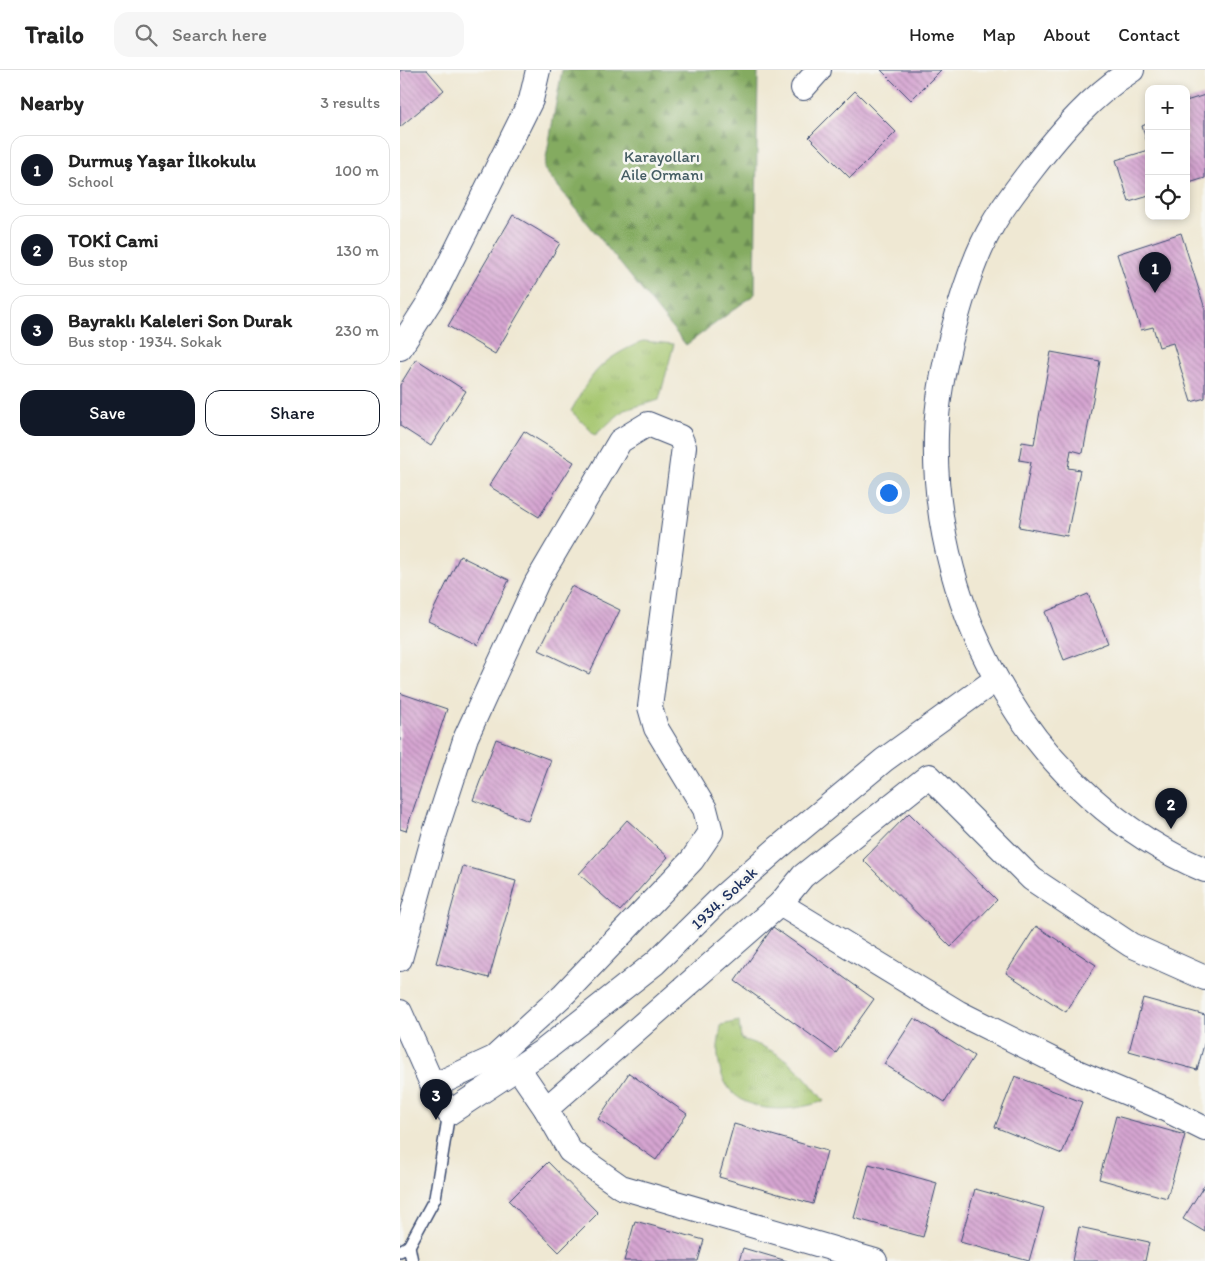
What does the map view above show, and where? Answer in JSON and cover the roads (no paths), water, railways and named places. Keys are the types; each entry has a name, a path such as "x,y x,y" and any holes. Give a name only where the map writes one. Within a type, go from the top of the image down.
{"street":[{"path":"400,348 435,293 531,100 538,70"},
{"path":"803,88 819,70"},
{"path":"1132,70 1070,122 1017,188 992,226 959,312 942,381 936,435 939,495 950,561 971,621 996,680 1031,734 1077,786 1116,820 1176,858 1205,870"},
{"path":"400,959 434,836 466,737 537,582 620,441 648,424 673,432 680,436 684,447 650,708 656,728 705,808 711,832 692,860 564,994 494,1058 433,1086"},
{"name":"1934. Sokak","path":"449,1112 546,1049 655,963 771,854 884,760 996,680"},
{"path":"546,1109 780,904 803,876 929,776 1032,879 1131,945 1205,978"},
{"path":"780,904 959,1013 1076,1072 1165,1109 1205,1129"},
{"path":"400,1012 433,1086 449,1112"},
{"path":"518,1068 546,1109 570,1151 621,1187 875,1261"}],"lane":[{"path":"412,1261 405,1248 435,1198 449,1112"}],"place":[{"name":"Durmuş Yaşar İlkokulu","path":"1155,293"},
{"name":"TOKİ Cami","path":"1171,829"},
{"name":"Bayraklı Kaleleri Son Durak","path":"436,1120"}],"park label":[{"name":"Karayolları Aile Ormanı","path":"662,165"}]}
